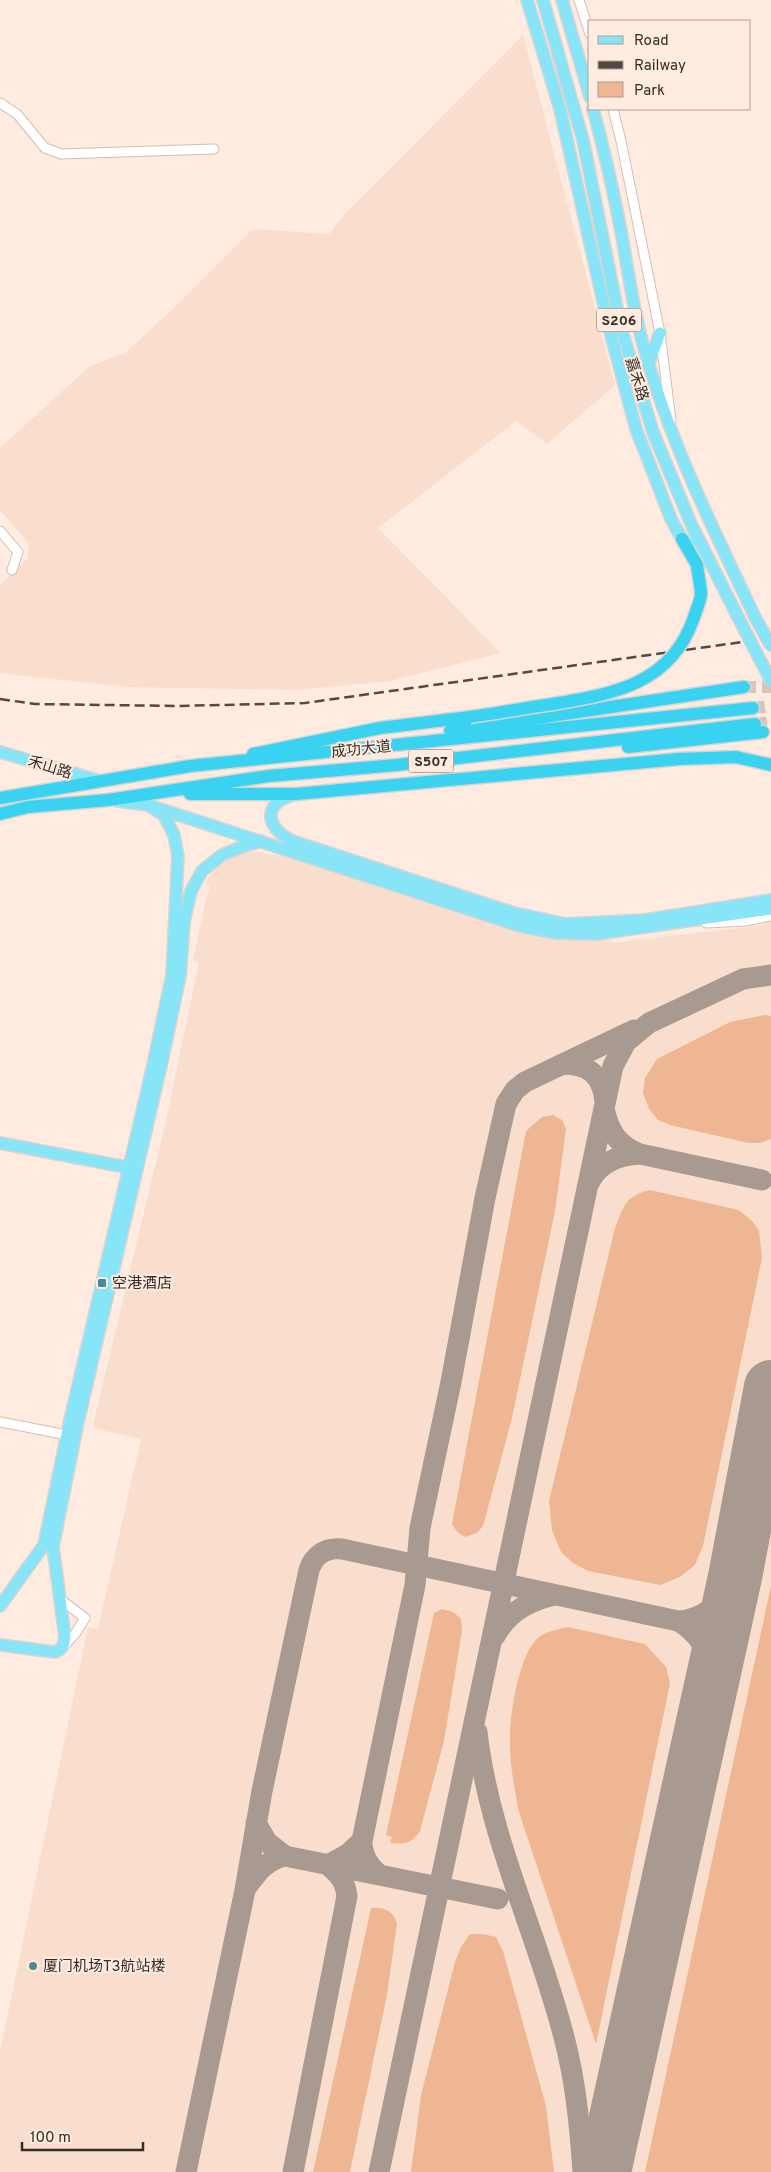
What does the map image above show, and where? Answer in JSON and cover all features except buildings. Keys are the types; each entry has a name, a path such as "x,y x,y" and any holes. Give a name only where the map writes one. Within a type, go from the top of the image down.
{"highway":[{"path":"190,766 380,728 470,717 594,697 622,690 644,680 664,665 682,644 690,630 701,596 703,563 682,539"},
{"name":"S507","path":"249,762 744,687"},
{"name":"成功大道","path":"0,798 190,766 249,762 752,708"},
{"name":"成功大道","path":"147,799 269,776 397,765 759,728"},
{"name":"成功大道","path":"0,814 28,807 108,800 296,794 679,759 736,757 771,765"}],"main road":[{"path":"527,0 560,109 609,328 635,423 671,519 682,539"},
{"name":"嘉禾路","path":"543,0 583,140 621,328 653,432 692,526 703,563 742,625 771,680"},
{"path":"562,0 588,90"},
{"name":"嘉禾路","path":"593,110 602,142 648,365 672,432 704,510 755,617 771,646"},
{"path":"648,365 660,332"},
{"path":"635,423 644,400"},
{"name":"禾山路","path":"0,752 100,781"},
{"path":"296,794 280,799 273,808 271,818 273,827 281,835 292,841 514,913 565,924 645,920 771,900"},
{"path":"147,799 201,822 520,926 556,933 596,934 771,909"},
{"path":"0,1645 55,1652 62,1648 65,1637 53,1547 172,974 178,856 174,835 164,815 147,799"},
{"path":"0,1606 44,1545 67,1435 133,1168 161,1066 180,976 184,922 191,891 202,871 222,855 261,841"},
{"path":"0,1143 133,1168"}],"street":[{"path":"580,0 588,27"},
{"path":"0,103 17,114 45,148 61,154 214,150"},
{"path":"612,110 621,140 660,332 672,432"},
{"path":"0,531 18,552 12,570"},
{"path":"661,926 745,921 771,916"},
{"path":"0,1422 67,1435"},
{"path":"60,1599 85,1618 75,1634 62,1648"}],"shaded area":[{"path":"523,35 615,385 547,444 516,421 378,528 501,653 390,681 298,690 127,687 0,673 0,585 28,558 29,544 0,510 0,448 90,366 125,353 175,307 253,229 329,234 341,218"},
{"path":"248,851 290,857 556,940 611,940 612,943 762,925 764,922 771,921 771,2172 0,2172 0,2052 88,1627 98,1629 141,1439 97,1429 93,1425 167,1116 199,962 193,960 207,894 211,887 206,883 209,877 225,860 240,852"}],"green space":[{"path":"765,1015 771,1016 771,1139 760,1143 748,1143 670,1125 658,1120 649,1109 643,1093 645,1078 657,1059 730,1022"},
{"path":"553,1115 562,1120 566,1129 555,1211 512,1418 483,1526 477,1533 465,1537 457,1532 452,1524 526,1131 542,1117"},
{"path":"650,1190 739,1210 759,1230 762,1258 703,1546 695,1565 680,1577 660,1585 588,1571 573,1563 561,1552 552,1530 549,1501 615,1228 626,1203 635,1195"},
{"path":"771,1586 771,2172 645,2172"},
{"path":"442,1609 453,1612 461,1619 462,1631 444,1741 420,1831 411,1841 390,1843 392,1837 386,1835 434,1613"},
{"path":"568,1627 645,1644 666,1667 670,1683 596,2044 519,1812 510,1755 510,1725 514,1698 526,1655 532,1644 539,1637 557,1629"},
{"path":"371,1908 380,1908 388,1911 394,1916 397,1924 387,1995 350,2172 313,2172"},
{"path":"470,1934 496,1937 503,1951 546,2106 554,2172 411,2172 421,2095 455,1962 461,1947"}],"taxiway":[{"path":"379,2172 613,1066 626,1042 649,1023 743,979 771,975"},
{"path":"380,1875 366,1860 362,1841 415,1585 420,1528 451,1382 485,1198 506,1104 515,1090 525,1082 634,1030"},
{"path":"562,1064 579,1066 592,1072 601,1084 605,1101"},
{"path":"604,1108 611,1130 620,1142 632,1151 762,1180"},
{"path":"589,1183 598,1170 610,1161 640,1154"},
{"path":"186,2172 245,1890 262,1791 309,1570 317,1556 331,1549 342,1549 678,1621"},
{"path":"714,1676 710,1659 702,1644 692,1631 678,1621 688,1620 705,1613 719,1601 735,1577"},
{"path":"495,1636 506,1620 520,1608 537,1600 556,1595"},
{"path":"477,1732 483,1772 492,1811 565,2041 577,2106 583,2172"},
{"path":"246,1888 258,1872 267,1864 285,1856 267,1842 256,1823"},
{"path":"293,2172 347,1896 341,1878 328,1865 348,1854 362,1841"},
{"path":"285,1856 498,1899"}],"runway":[{"path":"604,2172 735,1577 771,1387"}],"tunnel":[{"path":"744,687 771,687"},
{"path":"753,708 771,706"},
{"path":"755,724 771,722"}],"railway":[{"path":"0,699 35,704 178,706 305,703 771,638"}],"place":[{"name":"空港酒店","path":"102,1283"},
{"name":"厦门机场T3航站楼","path":"33,1966"}]}
